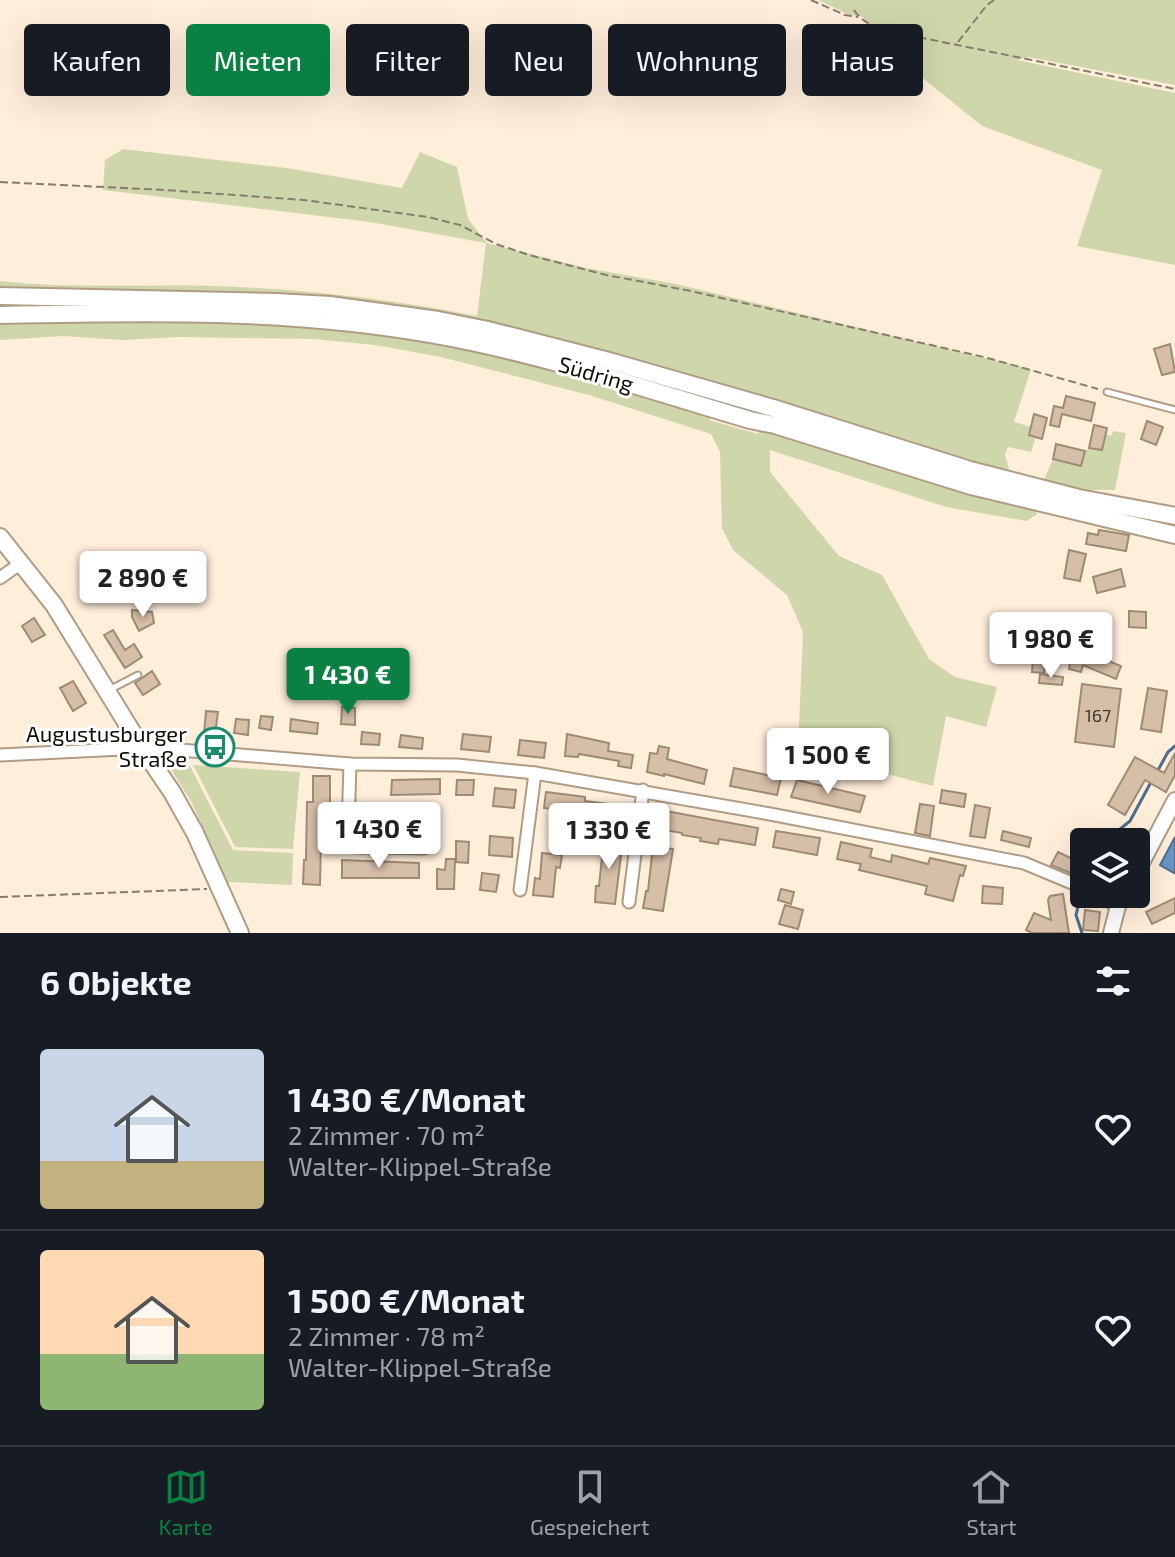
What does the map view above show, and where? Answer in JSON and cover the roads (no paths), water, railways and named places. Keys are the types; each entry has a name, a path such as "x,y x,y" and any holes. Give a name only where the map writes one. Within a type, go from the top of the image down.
{"main road":[{"name":"Südring","path":"0,296 276,302 450,322 537,342 719,403 750,420 971,486 1175,535"},
{"name":"Südring","path":"0,315 298,318 395,328 493,346 719,403 746,402 970,470 1079,498 1175,516"},
{"path":"0,537 54,605 172,792 240,933"}],"street":[{"path":"0,578 21,563"},
{"path":"0,755 142,748 350,764 457,765 535,773 643,790 1024,863 1070,881"},
{"path":"350,764 348,830 353,845 424,848"},
{"path":"520,890 535,773"},
{"path":"629,902 643,790"},
{"path":"1150,847 1175,800"},
{"path":"1111,933 1119,908"}],"lane":[{"path":"1107,392 1175,410"},
{"path":"107,691 138,675"}],"water":[{"path":"1175,837 1175,872 1174,873 1160,865"}],"waterway":[{"path":"1157,772 1175,746"},
{"path":"1121,828 1130,821 1151,782"},
{"path":"1078,908 1076,915 1082,933"}],"place":[{"name":"Augustusburger Straße","path":"215,747"}]}
